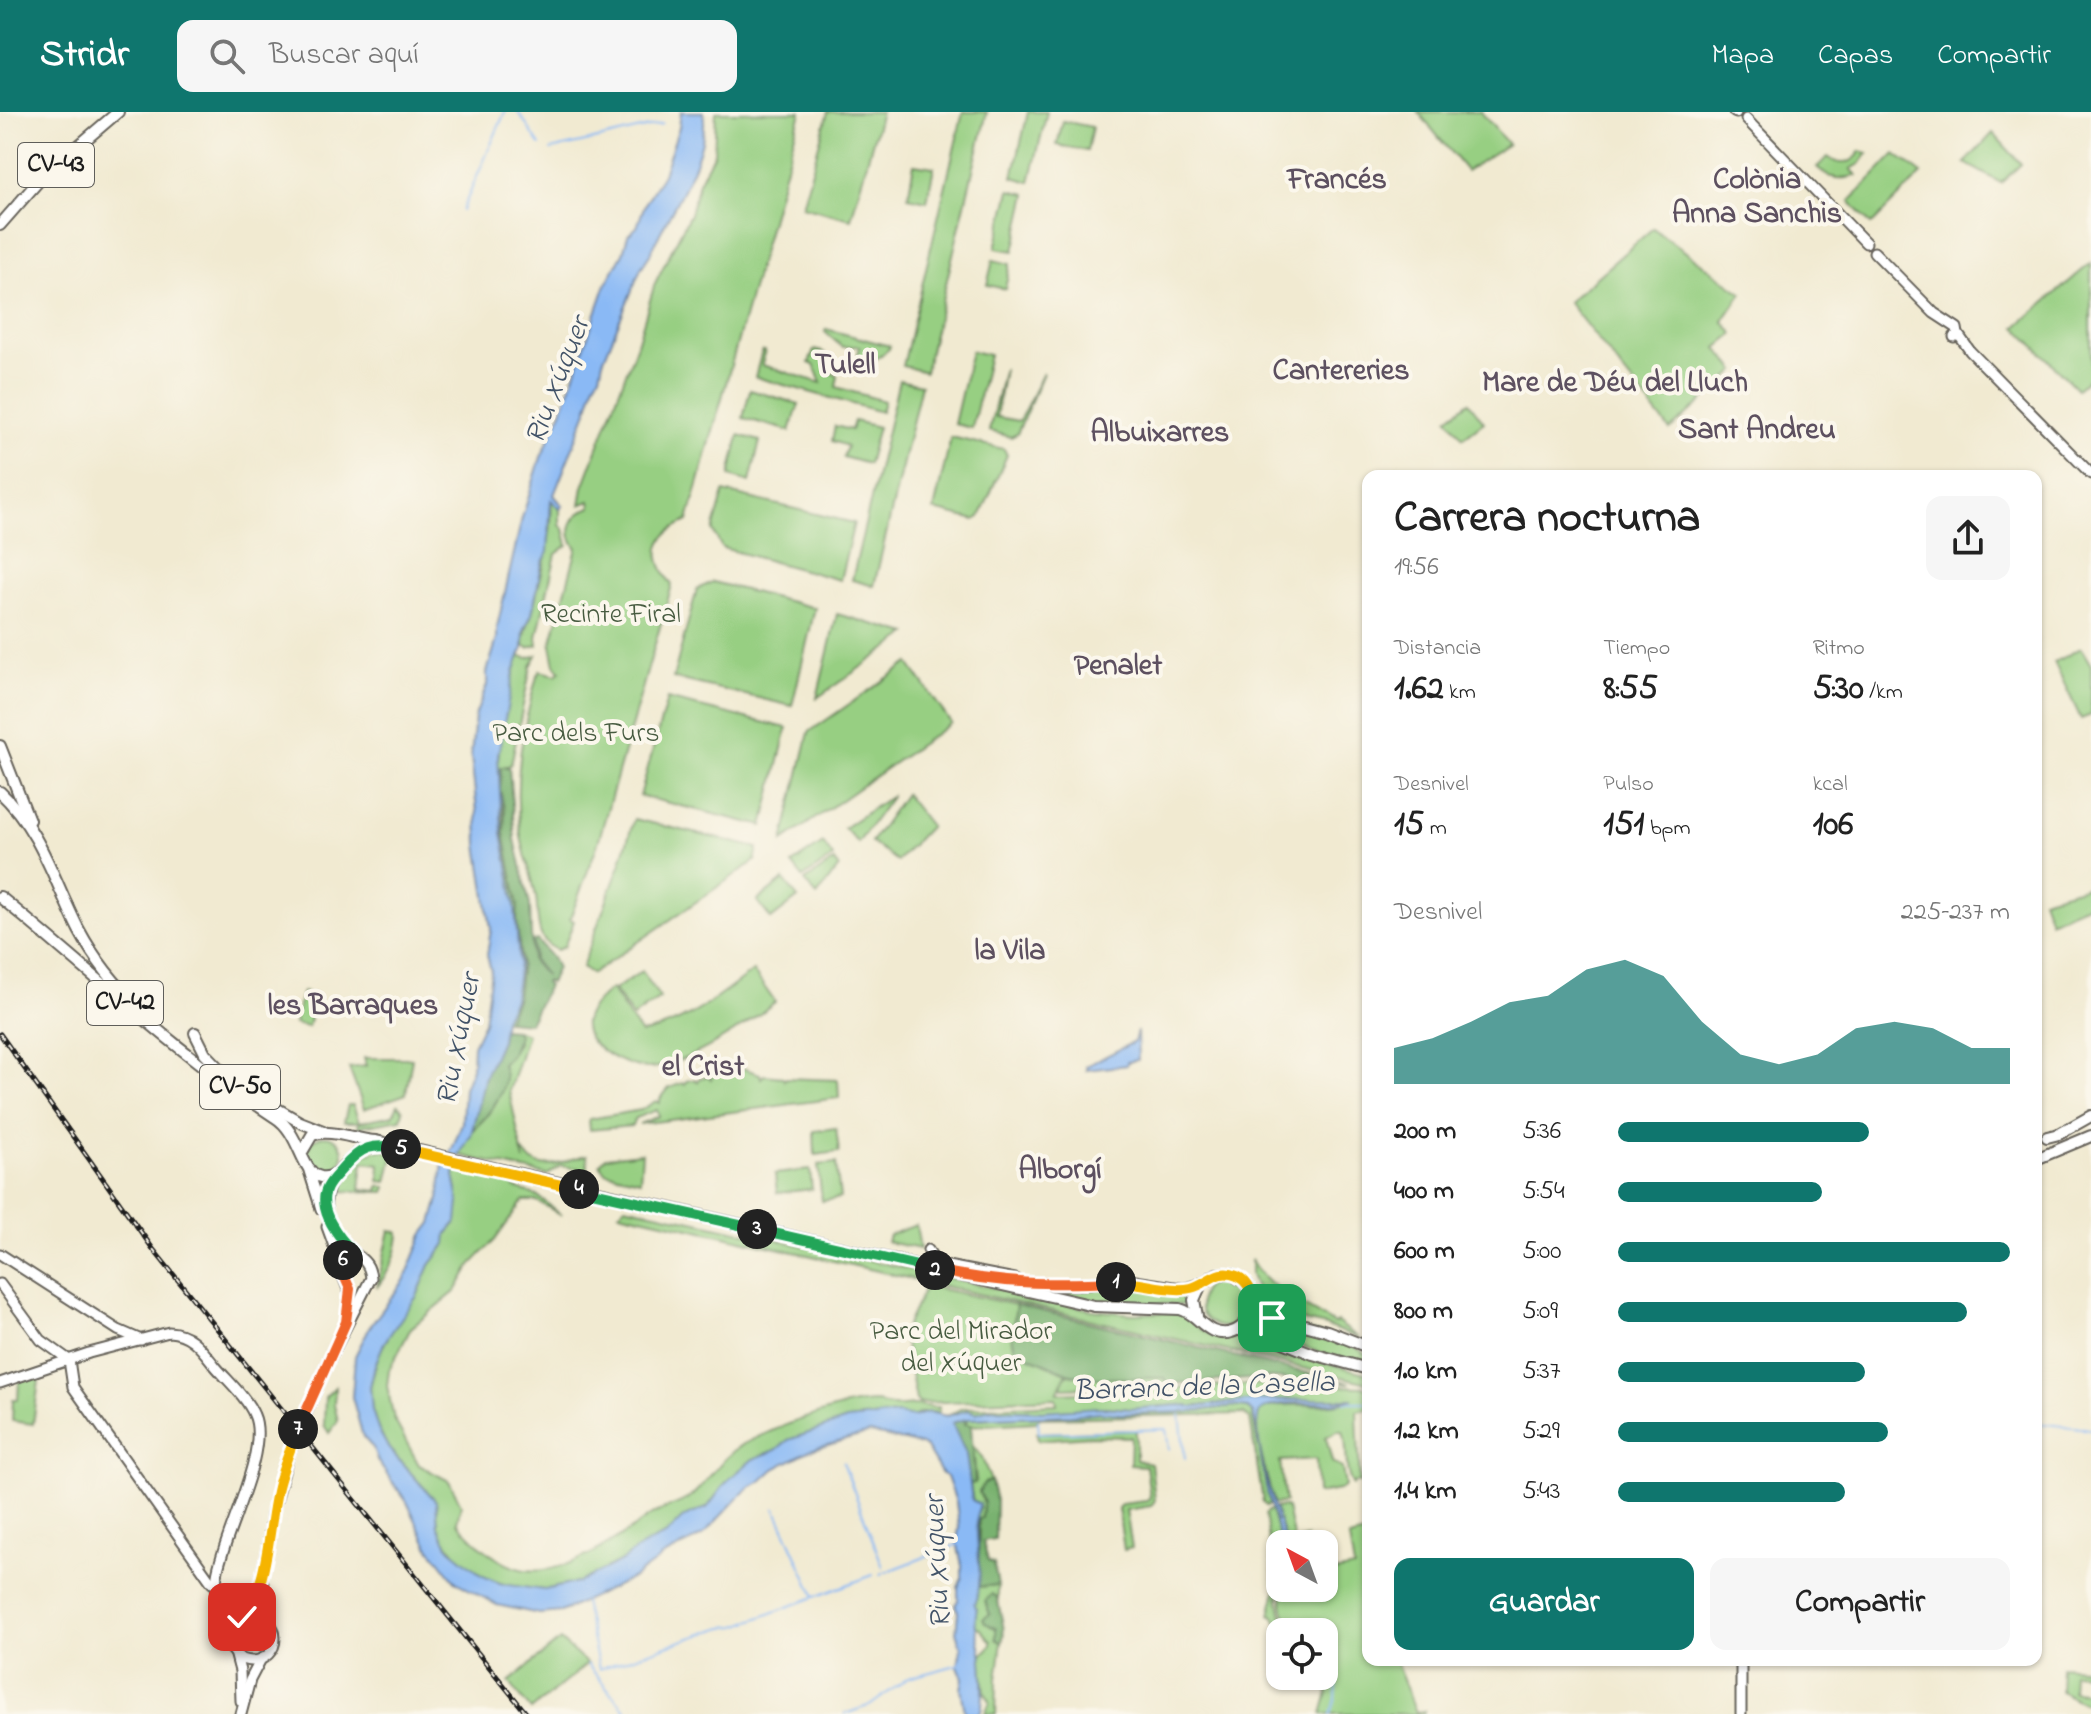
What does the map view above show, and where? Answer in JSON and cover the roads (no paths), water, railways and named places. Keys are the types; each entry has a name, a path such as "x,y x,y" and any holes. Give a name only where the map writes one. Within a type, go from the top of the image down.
{"main road":[{"name":"CV-43","path":"0,225 43,176 118,112"},
{"path":"0,746 37,841"},
{"name":"CV-50","path":"0,792 37,841 80,932 134,1002 226,1085 280,1120 292,1132 309,1171"},
{"name":"CV-42","path":"0,897 182,1048"},
{"name":"CV-50","path":"163,1029 233,1082 288,1116 330,1133 1094,1306 1180,1309 1198,1317 1215,1332 1258,1332 1317,1356 1362,1367"},
{"path":"195,1033 205,1053 233,1082"},
{"path":"2047,1137 2059,1134 2091,1116"},
{"path":"309,1171 322,1177 336,1174 346,1161 344,1142 330,1133"},
{"name":"CV-50","path":"302,1152 312,1135 330,1133"},
{"path":"2042,1159 2091,1136"},
{"path":"2042,1160 2091,1144"},
{"name":"CV-50","path":"346,1161 363,1149 390,1146"},
{"name":"CV-50","path":"977,1279 1060,1285 1132,1281 1184,1289 1201,1284 1217,1274 1232,1274 1247,1284 1254,1302 1272,1318 1325,1330 1362,1345"},
{"path":"1198,1317 1194,1300 1201,1284"},
{"path":"1237,1330 1248,1321 1254,1302"}],"street":[{"path":"1746,119 1866,243"},
{"path":"1874,252 2091,474"},
{"path":"309,1171 350,1289 346,1322"},
{"path":"242,1713 250,1680 261,1659 271,1650 275,1637 260,1605 272,1515 289,1454 346,1322 371,1278 367,1264 336,1232 325,1204 325,1193 336,1174"},
{"path":"928,1250 937,1264 1013,1279 1132,1281"},
{"path":"341,1263 347,1255 354,1253"},
{"path":"0,1254 118,1330 141,1340"},
{"path":"0,1286 41,1340 68,1360 79,1395 211,1586"},
{"path":"350,1289 361,1290 367,1286"},
{"path":"0,1383 169,1332 182,1333 189,1337 254,1413 258,1430 254,1456 217,1575 220,1609 240,1671 242,1713"},
{"path":"228,1635 247,1611 263,1568"},
{"path":"220,1609 231,1619 255,1615 264,1618"},
{"path":"236,1656 248,1661 261,1659"},
{"path":"1741,1714 1744,1666"},
{"path":"1741,1714 1744,1666"}],"water":[{"path":"681,112 703,112 704,129 694,165 641,268 554,495 563,506 560,509 551,500 548,552 542,564 532,614 524,631 523,648 514,672 498,755 502,833 515,906 519,963 514,999 485,1076 471,1135 457,1159 454,1175 459,1202 457,1222 430,1265 417,1296 384,1343 370,1387 372,1410 389,1449 436,1501 438,1527 450,1549 483,1576 502,1584 544,1590 579,1582 620,1562 643,1545 667,1534 684,1517 707,1508 728,1480 753,1459 776,1450 788,1440 847,1420 898,1414 913,1417 928,1412 947,1416 968,1410 976,1413 990,1409 1131,1409 1179,1405 1192,1407 1255,1400 1353,1399 1330,1403 1279,1404 1259,1412 1262,1459 1282,1530 1277,1530 1267,1493 1253,1413 1248,1408 1233,1406 1189,1412 1120,1414 1101,1412 966,1419 952,1423 966,1454 972,1500 980,1504 977,1515 979,1581 974,1604 977,1608 976,1625 983,1674 980,1714 965,1712 961,1689 963,1678 958,1666 961,1647 956,1632 958,1612 955,1605 962,1566 957,1541 956,1502 947,1477 925,1446 870,1433 810,1450 774,1469 749,1487 702,1536 662,1557 633,1578 561,1612 539,1614 497,1605 456,1582 428,1546 407,1502 363,1437 352,1397 355,1356 369,1328 405,1279 423,1235 432,1223 439,1199 443,1162 462,1123 464,1088 472,1068 473,1045 484,1022 491,971 487,955 491,929 478,845 471,756 475,716 487,685 487,672 497,639 497,627 522,518 541,457 562,411 606,284 623,253 628,235 637,227 645,204 663,174"},
{"path":"1137,1031 1138,1060 1127,1062 1127,1065 1086,1070 1086,1066 1134,1042"}],"waterway":[{"path":"462,211 505,112"},
{"path":"518,112 540,145"},
{"path":"551,150 662,124"},
{"name":"Barranc de la Casella","path":"1345,1402 1362,1402"},
{"path":"1180,1415 1185,1458"},
{"path":"1038,1420 1039,1433 1166,1429 1169,1449"},
{"name":"Barranc de la Casella","path":"2042,1424 2091,1429"},
{"path":"843,1462 883,1567"},
{"path":"775,1508 815,1597"},
{"name":"Riu Xúquer","path":"886,1572 959,1544"},
{"path":"584,1602 599,1669 723,1627 737,1626 873,1575"},
{"path":"587,1664 629,1714"},
{"path":"845,1714 871,1705 908,1678 960,1664"},
{"path":"1331,1714 1337,1690"}],"railway":[{"path":"0,1034 153,1249 527,1714"}],"district":[{"name":"Francés","path":"1337,181"},
{"name":"Colònia Anna Sanchis","path":"1757,198"},
{"name":"Tulell","path":"845,366"},
{"name":"Cantereries","path":"1341,372"},
{"name":"Mare de Déu del Lluch","path":"1615,384"},
{"name":"Sant Andreu","path":"1757,431"},
{"name":"Albuixarres","path":"1160,434"},
{"name":"Penalet","path":"1118,667"},
{"name":"la Vila","path":"1010,952"},
{"name":"les Barraques","path":"353,1007"},
{"name":"el Crist","path":"703,1068"},
{"name":"Alborgí","path":"1060,1171"}],"park label":[{"name":"Recinte Firal","path":"611,615"},
{"name":"Parc dels Furs","path":"576,734"},
{"name":"Parc del Mirador del Xúquer","path":"961,1348"}]}
